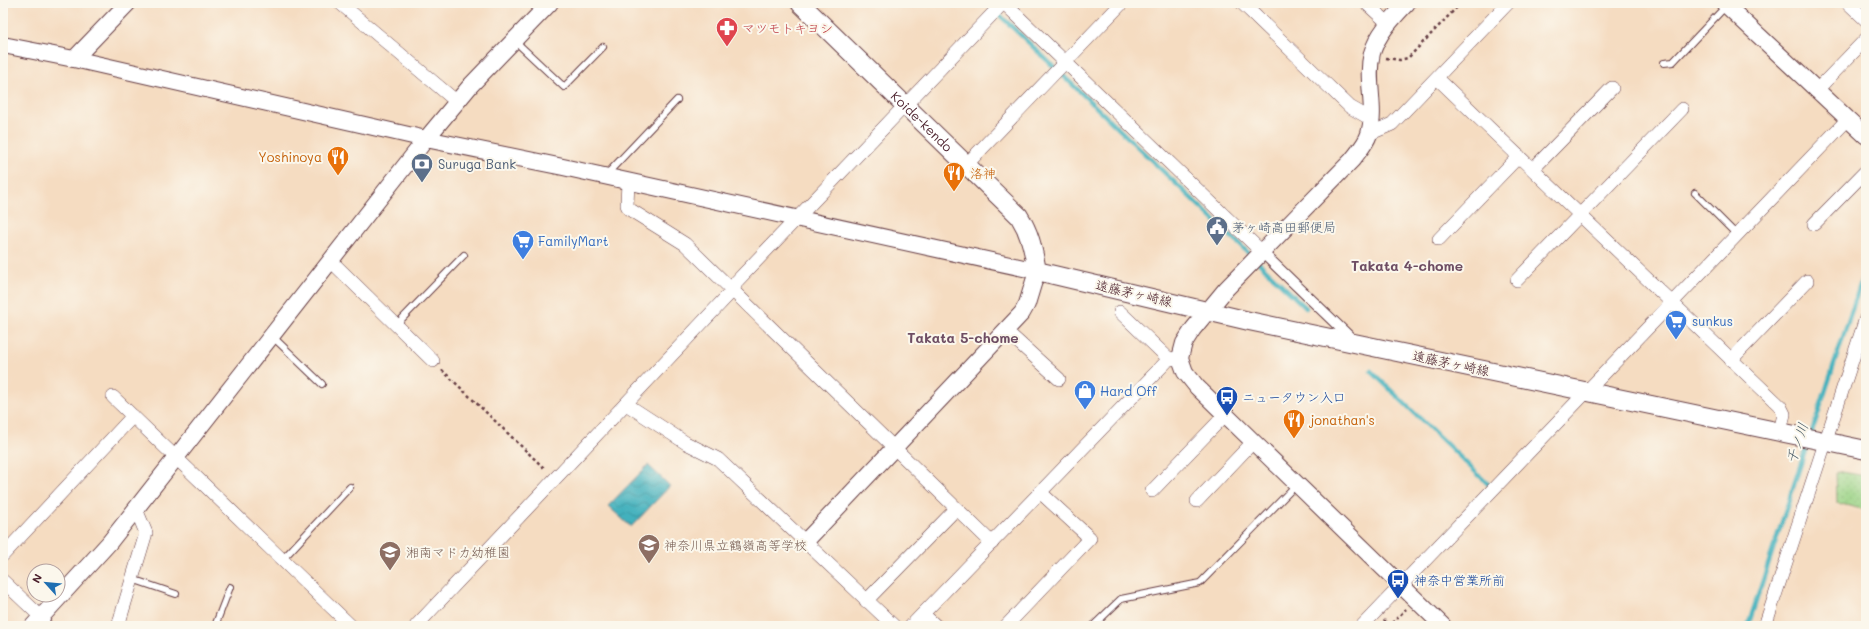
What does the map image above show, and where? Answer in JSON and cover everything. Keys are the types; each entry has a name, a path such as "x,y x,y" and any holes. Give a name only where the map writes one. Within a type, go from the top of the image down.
{"main road":[{"name":"Koide-kendo","path":"800,3 1019,216 1028,230 1037,271"},
{"name":"遠藤茅ヶ崎線","path":"1037,271 1249,320 1587,393 1866,450"}],"street":[{"path":"74,59 128,3"},
{"path":"340,3 457,102"},
{"path":"3,581 42,623 136,509 426,139 457,102 550,3"},
{"path":"966,165 1122,3"},
{"path":"1242,3 1370,126 1392,124 1508,3"},
{"path":"1366,3 1388,23"},
{"path":"912,626 1040,492 1174,359 1207,310 1352,160 1363,145 1370,126 1370,79 1372,54 1388,23 1407,3"},
{"path":"1848,3 1866,20"},
{"path":"1726,4 1816,91 1866,136"},
{"path":"416,626 733,290 737,281 1000,6 1061,67 1260,256 1355,342"},
{"path":"1816,91 1866,39"},
{"path":"3,45 74,59 426,139 1037,271 1027,304 1022,313 805,542"},
{"path":"1437,78 1780,406 1784,414 1786,433"},
{"path":"1533,169 1612,88"},
{"path":"1517,280 1682,109"},
{"path":"1362,626 1587,393 1847,120"},
{"path":"1439,239 1519,156"},
{"path":"1814,224 1866,170"},
{"path":"628,182 627,205 629,209 685,244 992,543"},
{"path":"331,262 433,361"},
{"path":"1731,360 1807,281"},
{"path":"1120,312 1174,359 1196,387 1443,626"},
{"path":"1764,626 1822,440 1866,318"},
{"path":"1006,331 1059,379"},
{"path":"113,397 351,626"},
{"path":"626,404 686,443 718,459 894,626"},
{"path":"1152,491 1225,415"},
{"path":"3,555 133,416"},
{"path":"1197,502 1253,442"},
{"path":"1006,626 1090,538 1040,492"},
{"path":"118,626 146,532 136,509"},
{"path":"866,601 952,513"},
{"path":"924,614 936,626"}],"lane":[{"path":"1664,63 1673,62 1726,4"},
{"path":"514,40 564,87 603,47"},
{"path":"605,177 677,100"},
{"path":"1695,193 1737,234"},
{"path":"396,325 464,256"},
{"path":"272,336 322,384"},
{"path":"1093,626 1121,599 1200,584 1297,484"},
{"path":"282,560 350,487"},
{"path":"132,579 176,594"},
{"path":"215,626 230,587"}],"path":[{"path":"1372,54 1393,60 1408,58 1461,3"},
{"path":"433,361 555,479"},
{"path":"1376,612 1389,626 1411,605"}],"green space":[{"path":"1836,471 1866,476 1866,510 1837,503"}],"water":[{"path":"648,465 670,486 631,527 608,506"}],"waterway":[{"path":"987,3 1306,308"},
{"name":"千ノ川","path":"1811,435 1866,267"},
{"path":"1371,371 1490,486"},
{"name":"千ノ川","path":"1748,626 1808,442"}],"place":[{"name":"マツモトキヨシ","path":"727,48"},
{"name":"Yoshinoya","path":"338,176"},
{"name":"Suruga Bank","path":"422,184"},
{"name":"洛神","path":"954,192"},
{"name":"茅ヶ崎高田郵便局","path":"1217,246"},
{"name":"FamilyMart","path":"523,260"},
{"name":"sunkus","path":"1676,340"},
{"name":"Hard Off","path":"1085,410"},
{"name":"ニュータウン入口","path":"1227,416"},
{"name":"jonathan's","path":"1294,440"},
{"name":"神奈川県立鶴嶺高等学校","path":"649,564"},
{"name":"湘南マドカ幼稚園","path":"390,572"},
{"name":"神奈中営業所前","path":"1398,600"}],"district":[{"name":"Takata 4-chome","path":"1407,266"},
{"name":"Takata 5-chome","path":"963,338"}]}
